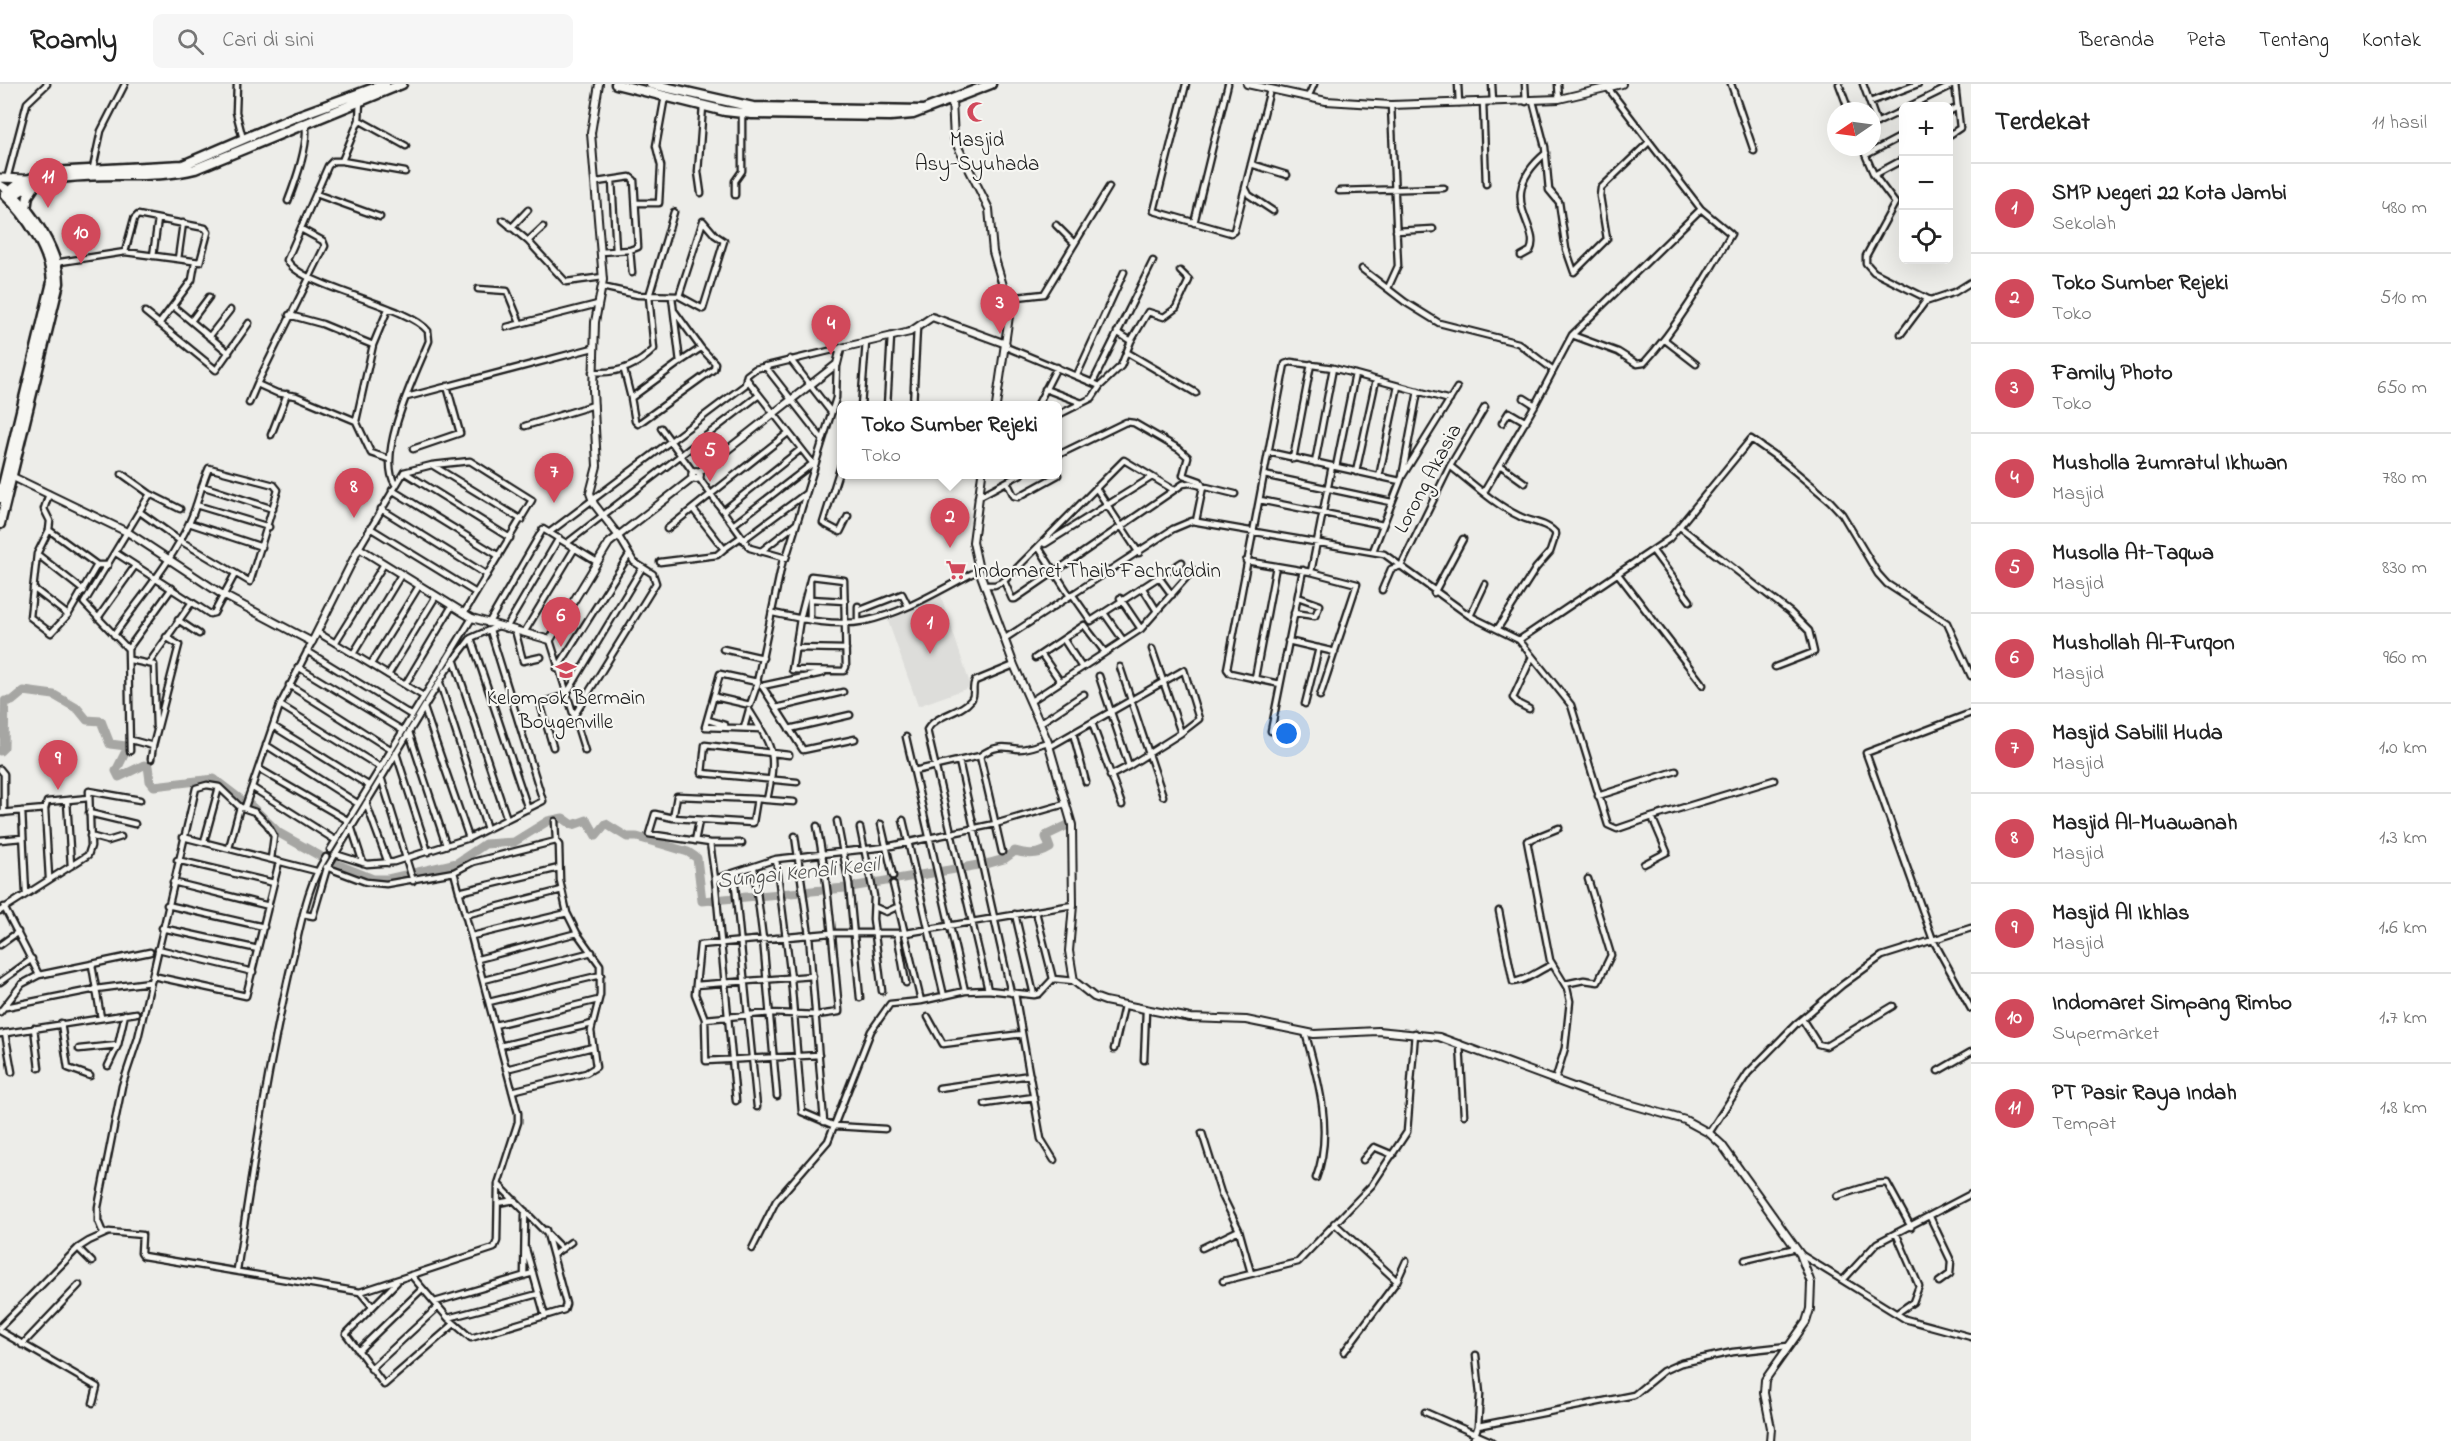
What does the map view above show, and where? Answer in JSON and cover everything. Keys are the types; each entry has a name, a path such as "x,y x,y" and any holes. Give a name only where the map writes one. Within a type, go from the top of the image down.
{"highway":[{"path":"8,195 36,184 70,177 174,174 195,169 297,116 385,84"},
{"path":"8,195 27,179 51,172 93,168 172,167 197,160 305,122 402,84"},
{"path":"616,84 742,113 890,116 913,114 991,84"},
{"path":"651,84 753,107 923,110"},
{"path":"26,209 28,196 36,184"},
{"path":"0,498 58,288 52,264 26,209 8,195"},
{"path":"8,195 52,264"},
{"path":"0,524 13,477 36,363"}],"main road":[{"path":"3,178 27,179"},
{"path":"0,185 8,195"}],"street":[{"path":"3,178 27,103 48,84"},
{"path":"93,168 101,131 124,84"},
{"path":"237,84 236,112 245,143"},
{"path":"574,716 656,585 654,575 642,568 629,555 618,535 592,500 591,490 597,466 592,372 593,348 603,277 597,182 591,133 599,84"},
{"path":"1186,84 1154,211 1234,232 1270,90"},
{"path":"1194,223 1228,84"},
{"path":"1247,84 1350,104 1391,105 1559,99 1593,93 1622,84"},
{"path":"1308,97 1314,84"},
{"path":"1458,84 1459,103"},
{"path":"1492,84 1493,102"},
{"path":"1525,84 1546,153 1549,189 1559,202 1566,249 1574,272 1607,239 1600,195 1601,188 1649,142"},
{"path":"1558,84 1559,99"},
{"path":"1590,84 1593,93"},
{"path":"1731,84 1754,151"},
{"path":"1839,84 1846,102"},
{"path":"1863,84 1870,102 1918,84"},
{"path":"1918,102 1955,84 1959,130 1953,133"},
{"path":"1572,335 1618,352 1641,364 1665,340 1700,288 1731,234 1701,209 1608,88"},
{"path":"636,203 659,202 661,165 656,146 665,96"},
{"path":"952,100 954,139 989,209 993,252 1008,298 1010,315 997,401"},
{"path":"342,161 359,120 360,101"},
{"path":"1483,102 1486,184"},
{"path":"701,193 698,172 703,105"},
{"path":"1388,288 1398,270 1391,105"},
{"path":"1953,110 1958,107"},
{"path":"1881,121 1899,112"},
{"path":"735,195 735,181 742,171 742,113"},
{"path":"359,120 406,146"},
{"path":"288,201 299,169 307,130 305,122"},
{"path":"1881,147 1899,138"},
{"path":"1521,256 1530,251 1533,243 1521,209 1522,184 1533,164 1546,153"},
{"path":"1866,156 1874,176 1895,203 1866,256 1866,263 1874,272 1930,300"},
{"path":"395,484 391,476 389,459 429,334 426,328 419,324 309,277 288,262 330,163 342,161 405,172"},
{"path":"1874,176 1899,162"},
{"path":"1251,164 1287,175"},
{"path":"597,182 633,178 636,203 638,246 630,250 601,252"},
{"path":"612,181 616,251"},
{"path":"1008,298 1044,294 1109,187"},
{"path":"1245,188 1248,194 1273,211"},
{"path":"1339,191 1444,188"},
{"path":"316,194 380,217"},
{"path":"1484,492 1526,422 1572,335 1701,209"},
{"path":"511,228 528,210"},
{"path":"592,372 612,374 624,370 654,348 649,296 674,212"},
{"path":"52,264 125,252 195,262 203,260 208,232 205,228 183,223 136,216 125,252"},
{"path":"153,256 158,219"},
{"path":"503,220 528,242 566,282 603,277"},
{"path":"602,287 649,296 679,296 699,309 704,308 724,240 715,235 704,221 679,296"},
{"path":"178,259 183,223"},
{"path":"1056,225 1074,243"},
{"path":"528,242 543,227"},
{"path":"249,403 289,315 325,244 301,229"},
{"path":"1396,231 1433,229"},
{"path":"630,250 632,273"},
{"path":"1093,382 1153,261"},
{"path":"159,324 192,280 195,262"},
{"path":"1362,269 1405,302 1439,323 1518,343 1552,369"},
{"path":"1062,413 1092,398 1100,386 1119,368 1148,312 1164,317 1176,308 1189,279 1180,271"},
{"path":"1077,375 1124,272"},
{"path":"1901,334 1923,304 1955,292 1971,282"},
{"path":"478,289 507,291 520,323"},
{"path":"191,321 209,297"},
{"path":"672,297 680,362"},
{"path":"507,327 598,304"},
{"path":"173,306 229,353"},
{"path":"388,309 373,345 356,421 371,453 389,459"},
{"path":"209,337 230,310"},
{"path":"624,370 635,421 638,424 714,369 715,363 674,311"},
{"path":"145,312 214,370 219,369 249,323"},
{"path":"289,315 322,324 373,345"},
{"path":"550,532 745,385 746,378 755,369 910,332 929,318 935,318 1006,346 1100,386"},
{"path":"913,401 917,328"},
{"path":"1117,332 1131,341"},
{"path":"886,401 891,336"},
{"path":"1665,340 1696,364"},
{"path":"861,401 866,342"},
{"path":"407,397 593,348"},
{"path":"631,398 701,348"},
{"path":"744,728 763,658 783,559 788,556 813,465 836,394 837,364 841,348"},
{"path":"1128,353 1196,393"},
{"path":"790,359 831,412"},
{"path":"585,751 557,669 550,640 609,543 837,364"},
{"path":"1280,684 1230,674 1227,669 1285,364 1311,364 1333,368 1450,400"},
{"path":"1293,459 1311,364"},
{"path":"765,366 822,439"},
{"path":"1039,401 1057,368"},
{"path":"1315,463 1333,368"},
{"path":"1311,572 1355,374"},
{"path":"746,378 813,465"},
{"path":"1356,472 1376,380"},
{"path":"257,384 260,388 287,394 356,421"},
{"path":"413,449 460,433 447,386"},
{"path":"1379,477 1398,386"},
{"path":"1373,551 1401,479 1457,388"},
{"path":"1046,389 1082,403"},
{"path":"1401,479 1418,392"},
{"path":"271,435 287,394"},
{"path":"567,543 759,395"},
{"path":"1524,398 1535,405"},
{"path":"525,426 594,405"},
{"name":"Lorong Akasia","path":"1382,590 1391,569 1401,566 1450,466 1485,407"},
{"path":"1502,423 1509,412 1526,422"},
{"path":"1062,453 1131,421 1182,451 1189,460 1184,475 1200,481 1203,488 1196,521"},
{"path":"661,428 750,548 783,559"},
{"path":"667,529 788,433"},
{"path":"1519,640 1653,550 1680,527 1747,441 1753,440 1785,463 1842,514 1878,574 1887,584 1947,623 1971,676"},
{"path":"723,511 801,449"},
{"path":"1268,452 1379,477 1401,479"},
{"path":"985,585 994,585 1004,581 1124,460 1174,490"},
{"path":"229,848 242,807 253,788 266,745 289,685 359,548 404,472 432,465 473,462 532,500 464,613"},
{"path":"432,465 522,520"},
{"path":"733,525 813,465"},
{"path":"1500,465 1525,483"},
{"path":"1450,466 1520,517 1551,528 1556,534 1550,552 1536,568 1498,628"},
{"path":"114,635 168,559 179,540 189,523 211,467 274,485 278,492 251,581 235,574 179,540 140,512"},
{"path":"404,472 510,538"},
{"path":"123,474 150,494 180,509"},
{"path":"1264,475 1391,502"},
{"path":"13,477 129,533 223,596 312,642"},
{"path":"1040,547 1152,477"},
{"path":"837,478 823,523 840,532 848,516"},
{"path":"981,479 973,542 979,570 1014,665 1049,744 1071,822 1073,905 1069,951 1074,981"},
{"path":"978,497 1012,479"},
{"path":"1007,482 1014,496 1018,497 1052,479"},
{"path":"1004,581 1013,599 1055,573 1174,490 1188,483 1235,494"},
{"path":"202,486 273,509"},
{"path":"1096,488 1139,553"},
{"path":"392,490 499,556"},
{"path":"49,494 44,509 50,522 49,530 37,554 29,615 48,633 51,633 68,615 97,565"},
{"path":"130,751 128,649 84,603 129,533 150,494"},
{"path":"660,562 723,554 724,549 805,494"},
{"path":"1260,500 1383,525"},
{"path":"196,505 269,527"},
{"path":"693,508 724,549"},
{"path":"381,509 487,574"},
{"path":"1004,639 1177,527 1196,521 1253,533 1373,551 1384,554 1470,616 1519,640 1571,705 1605,821 1613,830 1774,780"},
{"path":"189,523 262,547"},
{"path":"760,552 797,524"},
{"path":"1680,527 1790,612 1809,631 1814,652 1775,667"},
{"path":"370,528 476,593"},
{"path":"489,627 542,529 597,562"},
{"path":"49,530 97,565 108,565"},
{"path":"506,628 560,538"},
{"path":"1434,592 1463,539"},
{"path":"1040,547 1055,573 1090,621 1182,562"},
{"path":"335,854 363,863 388,863 407,859 469,838 542,804 544,795 489,627 359,548"},
{"path":"525,632 575,549"},
{"path":"1653,550 1690,601"},
{"path":"116,553 212,614 235,574"},
{"path":"37,554 84,591"},
{"path":"557,669 629,555"},
{"path":"1246,561 1304,570 1358,584 1320,696"},
{"path":"335,643 384,564"},
{"path":"98,618 135,566"},
{"path":"1255,678 1276,566"},
{"path":"553,747 540,703 566,695 642,568"},
{"path":"773,612 800,619 858,621 908,606 979,570"},
{"path":"1030,701 1141,629 1193,570"},
{"path":"1270,731 1304,570"},
{"path":"1618,574 1703,685"},
{"path":"353,654 401,575"},
{"path":"1158,576 1172,595"},
{"path":"810,577 810,620"},
{"path":"810,577 843,578 846,670 792,670 800,619 810,577"},
{"path":"1470,616 1485,584"},
{"path":"371,664 419,586"},
{"path":"1142,587 1157,611"},
{"path":"33,588 68,615"},
{"path":"128,649 172,588"},
{"path":"858,621 858,608 902,594 908,606"},
{"path":"388,675 436,596"},
{"path":"1294,613 1315,616 1320,605 1298,597"},
{"path":"810,599 844,601"},
{"path":"1121,600 1141,629"},
{"path":"149,663 192,602"},
{"path":"405,685 452,606"},
{"path":"1104,613 1123,640"},
{"path":"330,850 472,618"},
{"path":"178,620 199,633"},
{"path":"1035,658 1084,625 1104,651"},
{"path":"303,914 313,916 327,868 454,659 471,638 489,627 498,626 550,640"},
{"path":"515,630 523,661 541,657"},
{"path":"317,632 423,696"},
{"path":"152,759 156,733 179,645 166,637"},
{"path":"471,638 528,809"},
{"path":"1064,640 1081,666"},
{"path":"1288,641 1335,652"},
{"path":"795,648 846,648"},
{"path":"1305,704 1318,648"},
{"path":"1152,649 1165,681 1181,733"},
{"path":"723,650 763,658"},
{"path":"307,651 411,715"},
{"path":"1042,655 1060,681"},
{"path":"1529,709 1513,698 1532,657"},
{"path":"454,659 507,819"},
{"path":"130,660 154,666 156,733"},
{"path":"988,990 928,736 929,727 973,698 975,681 1014,665"},
{"path":"298,667 402,730"},
{"path":"1120,667 1163,796"},
{"path":"914,771 980,756 1007,745 1021,749 1049,744 1092,723 1181,670 1186,672 1199,719 1181,733 1110,776"},
{"path":"762,686 831,671"},
{"path":"760,729 705,727 720,674 757,682 762,686 803,750 855,739"},
{"path":"1099,676 1129,766"},
{"path":"440,682 487,829"},
{"path":"289,685 390,749"},
{"path":"776,708 843,692"},
{"path":"1040,723 1084,694"},
{"path":"715,697 749,707 770,743 773,754 767,800"},
{"path":"280,705 380,766"},
{"path":"424,708 469,838"},
{"path":"1971,713 1866,753 1933,940 1971,1009"},
{"path":"789,729 850,715"},
{"path":"1092,723 1122,805"},
{"path":"273,726 368,785"},
{"path":"409,732 446,845"},
{"path":"1073,733 1086,782"},
{"path":"906,737 965,991"},
{"path":"131,740 153,746"},
{"path":"266,745 357,803"},
{"path":"789,755 705,745 702,773 797,782"},
{"path":"396,753 428,852"},
{"path":"980,756 1002,852"},
{"path":"959,761 1022,1034 1041,1139 1054,1160"},
{"path":"0,769 4,774 2,813 45,809"},
{"path":"259,769 347,820"},
{"path":"1598,796 1676,771"},
{"path":"381,777 412,876"},
{"path":"103,1233 98,1221 98,1207 122,1086 138,1038 177,860 196,788 207,785 219,787 267,824 274,836 271,860"},
{"path":"204,842 219,787"},
{"path":"253,788 335,840"},
{"path":"39,975 18,932 2,909 88,855 90,790 140,800"},
{"path":"673,818 677,795 794,802"},
{"path":"49,878 45,809 47,802 88,798"},
{"path":"741,843 710,843 649,834 655,814 699,821 753,823 757,799"},
{"path":"67,801 71,866"},
{"path":"366,803 388,863"},
{"path":"715,879 734,875 776,859 886,847 995,824 1065,804"},
{"path":"22,812 26,894"},
{"path":"89,813 135,824"},
{"path":"1644,864 1667,852 1652,817"},
{"path":"903,820 944,996"},
{"path":"512,1091 596,1067 592,1047 592,1024 598,1000 600,965 577,933 567,913 559,868 559,845 556,841 555,821"},
{"path":"695,841 699,821"},
{"path":"837,821 850,886 860,998"},
{"path":"881,824 892,876"},
{"path":"351,826 363,863"},
{"path":"705,1019 771,1013 794,1016 817,1015 836,1013 839,1010 827,890 817,826"},
{"path":"860,828 875,907 875,934 882,991"},
{"path":"1555,1081 1565,1048 1571,1016 1569,994 1552,965 1527,841 1559,828"},
{"path":"90,836 108,841 121,837"},
{"path":"795,836 809,935 824,1122"},
{"path":"183,837 316,871"},
{"path":"0,840 22,838"},
{"path":"321,864 377,885 412,876 454,872 473,862 556,841"},
{"path":"710,843 736,1101"},
{"path":"237,1270 275,1034 303,914 316,871 326,857"},
{"path":"776,859 791,978 802,1112 835,1126 885,1129"},
{"path":"177,860 274,883"},
{"path":"153,976 244,996 248,994 279,862"},
{"path":"459,892 559,868"},
{"path":"754,868 771,1013 777,1096"},
{"path":"93,1403 97,1388 22,1345 0,1329 78,1248 103,1233 142,1235 142,1255 360,1292 494,1248 497,1241 498,1184 519,1118 454,872"},
{"path":"734,875 757,1107"},
{"path":"1565,984 1584,980 1598,982 1611,955 1588,879"},
{"path":"172,882 269,906"},
{"path":"893,884 921,1001"},
{"path":"465,915 562,890"},
{"path":"167,905 264,927"},
{"path":"819,1055 705,1060 705,1019 695,998 700,945 831,933 906,933 1073,905"},
{"path":"875,907 886,912 899,906"},
{"path":"1499,911 1513,982 1526,980 1533,972 1552,965"},
{"path":"1036,912 1053,979"},
{"path":"472,936 567,913"},
{"path":"1015,914 1034,995"},
{"path":"162,928 258,949"},
{"path":"1709,1133 1748,1073 1802,1019 1870,963 1882,956 1971,928"},
{"path":"0,945 18,932"},
{"path":"478,959 577,933"},
{"path":"897,933 906,983"},
{"path":"158,949 253,972"},
{"path":"0,1012 22,984 39,975 150,952"},
{"path":"484,980 592,952"},
{"path":"0,982 32,959"},
{"path":"93,965 101,1018"},
{"path":"489,1002 601,975"},
{"path":"696,985 813,976"},
{"path":"1053,979 1074,981 1094,997 1124,1006 1190,1018 1240,1019 1325,1035 1378,1031 1415,1033 1460,1044 1555,1081 1685,1120 1709,1133 1722,1146 1798,1251 1811,1283 1810,1309 1806,1322 1767,1375 1764,1386 1771,1428 1770,1441"},
{"path":"752,1249 776,1200 828,1141 871,1031 882,1012 890,1004 921,1001 965,991 988,990 1034,995 1039,994 1053,979"},
{"path":"6,1007 96,989 150,982"},
{"path":"495,1025 598,1000"},
{"path":"1114,1049 1124,1006"},
{"path":"1802,1019 1812,1036 1823,1046 1893,1006"},
{"path":"1144,1060 1146,1010"},
{"path":"12,1072 3,1034 61,1023 136,1013"},
{"path":"108,1066 118,1045 125,1014"},
{"path":"928,1017 943,1044 1022,1034"},
{"path":"61,1023 68,1068 90,1076"},
{"path":"500,1046 592,1024"},
{"path":"34,1028 39,1068"},
{"path":"1305,1032 1318,1083 1323,1123 1321,1164 1316,1178"},
{"path":"1223,1281 1298,1262 1372,1185 1393,1155 1407,1128 1415,1033"},
{"path":"1460,1044 1464,1115"},
{"path":"79,1049 118,1045"},
{"path":"506,1069 592,1047"},
{"path":"1938,1071 1971,1052"},
{"path":"939,1088 1030,1075"},
{"path":"985,1104 1034,1097"},
{"path":"1202,1133 1221,1193 1239,1230 1251,1273"},
{"path":"1363,1160 1374,1147 1393,1155"},
{"path":"1837,1196 1875,1184 1887,1183 1911,1227"},
{"path":"498,1184 546,1230 562,1249"},
{"path":"1844,1279 1872,1248 1971,1194"},
{"path":"498,1203 515,1200"},
{"path":"524,1276 525,1210"},
{"path":"1930,1216 1951,1261 1950,1274 1939,1282"},
{"path":"1334,1223 1397,1281"},
{"path":"525,1229 540,1225"},
{"path":"411,1275 448,1318 473,1339 564,1310 566,1306 546,1230"},
{"path":"1202,1248 1239,1230"},
{"path":"1896,1233 1919,1286 1913,1302 1897,1313"},
{"path":"553,1255 571,1242"},
{"path":"78,1248 92,1262"},
{"path":"526,1249 545,1316"},
{"path":"1744,1260 1798,1251 1913,1322 1971,1337"},
{"path":"1344,1352 1397,1281 1406,1261"},
{"path":"435,1302 533,1273"},
{"path":"398,1281 346,1332 346,1336 382,1384 388,1384 454,1324"},
{"path":"22,1345 79,1285"},
{"path":"357,1351 422,1288"},
{"path":"360,1292 372,1306"},
{"path":"448,1318 538,1294"},
{"path":"371,1369 438,1307"},
{"path":"1478,1426 1634,1395 1663,1371 1681,1363 1733,1352 1788,1346"},
{"path":"1473,1441 1474,1432 1478,1426 1480,1394 1476,1355"},
{"path":"1425,1412 1491,1441"}],"shaded area":[{"path":"940,593 971,687 918,706 888,621"}],"waterway":[{"name":"Sungai Kenali Kecil","path":"0,751 4,747 5,701 12,701 24,691 54,695 78,709 87,720 101,721 110,744 126,746 126,751 116,771 119,777 144,765 148,766 150,781 154,786 214,779 244,802"},
{"name":"Sungai Kenali Kecil","path":"249,804 279,833 320,856"},
{"name":"Sungai Kenali Kecil","path":"336,864 373,879 388,879 457,863 485,844 514,842 548,821 563,818 573,825 587,820 596,836 606,824 627,837 637,837 665,845 688,852 697,858 702,901 845,888 990,863 1004,859 1015,851 1033,854 1042,852 1050,848 1047,835 1068,825"}],"place":[{"name":"Masjid Asy-Syuhada","path":"977,112"},
{"name":"PT Pasir Raya Indah","path":"48,208"},
{"name":"Indomaret Simpang Rimbo","path":"81,264"},
{"name":"Family Photo","path":"1000,334"},
{"name":"Musholla Zumratul Ikhwan","path":"831,355"},
{"name":"Musolla At-Taqwa","path":"710,482"},
{"name":"Masjid Sabilil Huda","path":"554,503"},
{"name":"Masjid Al-Muawanah","path":"354,518"},
{"name":"Toko Sumber Rejeki","path":"950,548"},
{"name":"Indomaret Thaib Fachruddin","path":"956,570"},
{"name":"Mushollah Al-Furqon","path":"561,647"},
{"name":"SMP Negeri 22 Kota Jambi","path":"930,654"},
{"name":"Kelompok Bermain Bougenville","path":"566,670"},
{"name":"Masjid Al Ikhlas","path":"58,790"}]}
